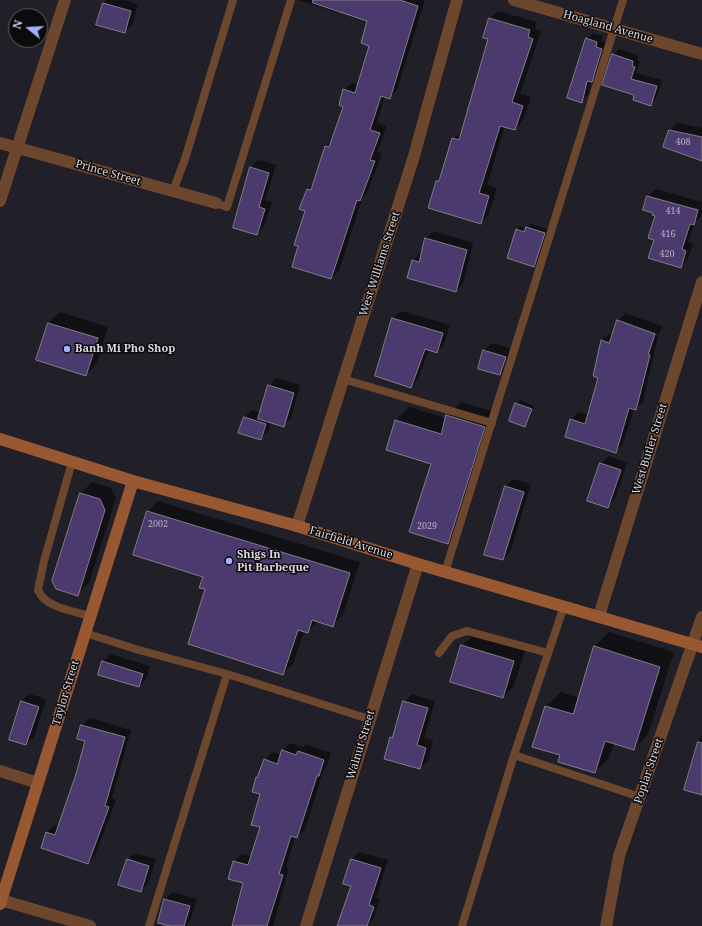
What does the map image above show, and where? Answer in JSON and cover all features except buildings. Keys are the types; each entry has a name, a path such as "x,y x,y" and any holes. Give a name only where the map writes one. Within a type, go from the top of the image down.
{"main road":[{"name":"Fairfield Avenue","path":"0,439 133,481 297,526 418,564 698,646"},
{"name":"Taylor Street","path":"1,902 133,481"}],"street":[{"path":"0,201 65,0"},
{"name":"West Williams Street","path":"297,526 414,156 457,0"},
{"name":"Hoagland Avenue","path":"514,0 702,54"},
{"name":"Prince Street","path":"0,143 216,203"},
{"name":"West Butler Street","path":"599,616 702,282"},
{"name":"Walnut Street","path":"306,926 418,564"},
{"name":"Poplar Street","path":"606,926 619,856 698,646 702,618"},
{"path":"0,771 38,783"},
{"path":"1,902 90,926"}],"lane":[{"path":"173,191 185,159 233,0"},
{"path":"216,203 227,207 291,0"},
{"path":"445,572 623,0"},
{"path":"343,380 492,423"},
{"path":"72,462 44,560 38,590 40,595 49,602 90,616"},
{"path":"462,926 514,755 564,606"},
{"path":"439,653 452,636 467,631 548,653"},
{"path":"85,633 139,650 228,674 369,719"},
{"path":"149,926 228,674"},
{"path":"514,755 640,797"}],"place":[{"name":"Banh Mi Pho Shop","path":"67,349"},
{"name":"Shigs In Pit Barbeque","path":"229,561"}]}
